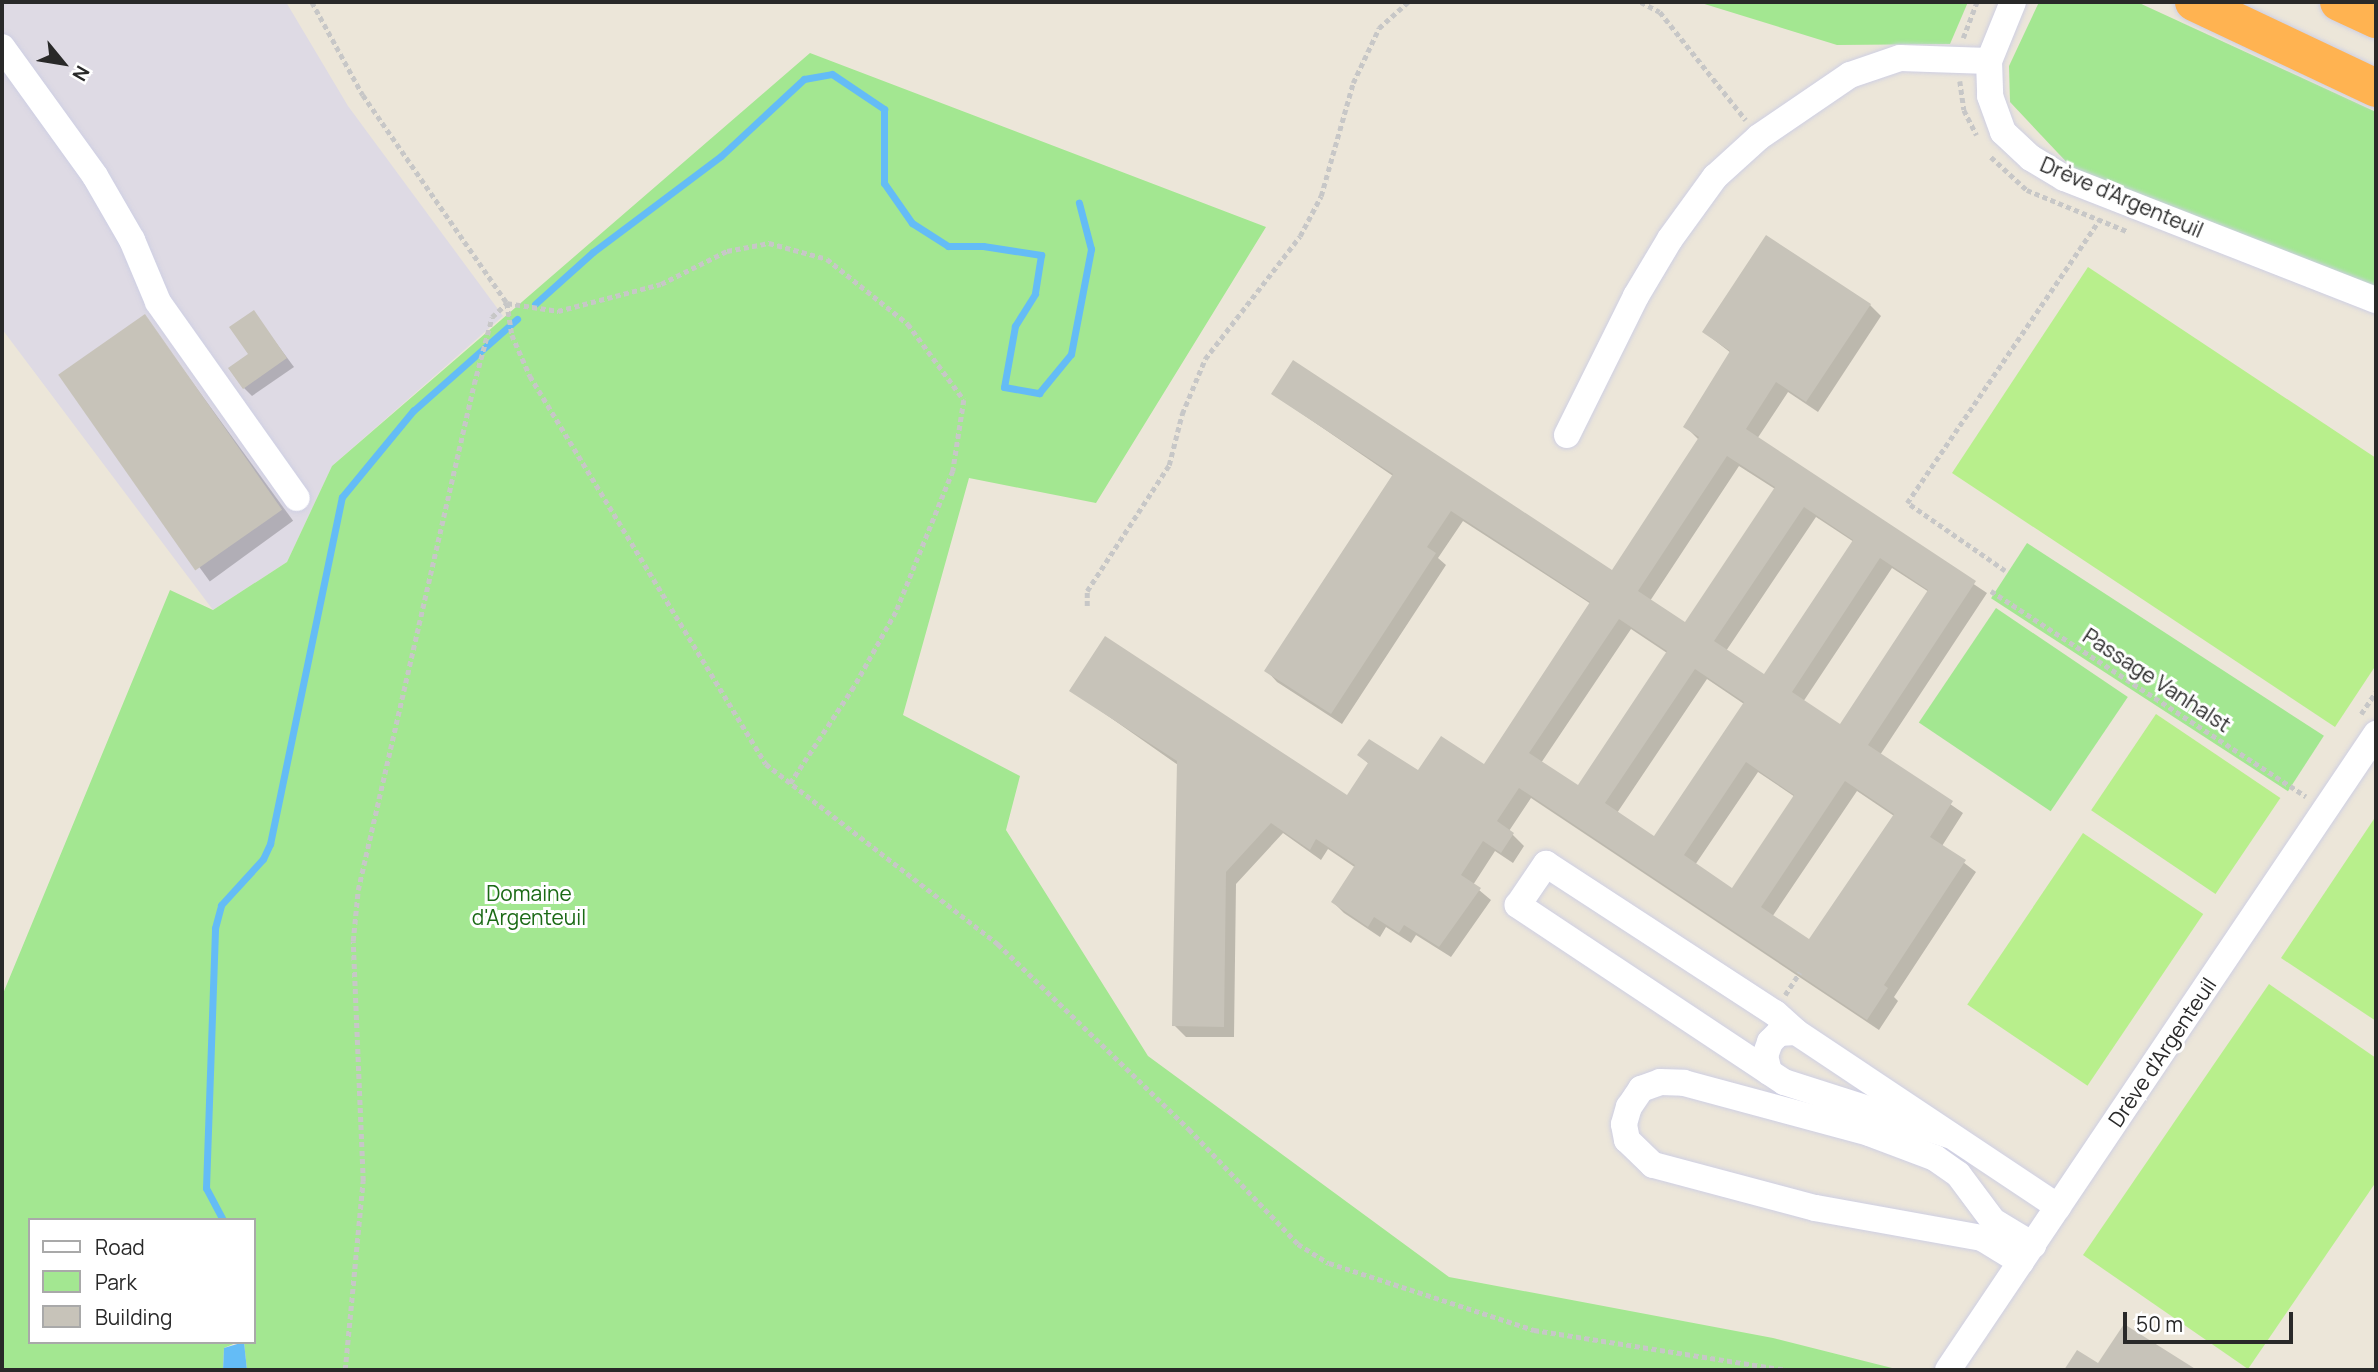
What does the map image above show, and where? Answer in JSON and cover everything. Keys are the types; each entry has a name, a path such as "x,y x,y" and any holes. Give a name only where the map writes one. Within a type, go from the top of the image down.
{"highway":[{"path":"2194,2 2376,89"},
{"path":"2339,2 2376,19"}],"street":[{"name":"Drève d'Argenteuil","path":"2009,10 1989,61 1990,96 2003,132 2031,159 2112,197 2376,300"},
{"path":"2,47 94,176 132,240 159,302 298,498"},
{"path":"1567,435 1636,296 1670,240 1715,177 1759,137 1807,102 1862,71 1900,58 1959,57 1989,61"},
{"name":"Drève d'Argenteuil","path":"1948,1370 2376,734"},
{"path":"1948,1135 1803,1089 1769,1072 1518,905 1546,864 1774,1013 1796,1032 2058,1207"},
{"path":"1769,1072 1765,1056 1770,1042 1779,1033 1796,1032"},
{"path":"1660,1082 1684,1083 1869,1133 1935,1158 1958,1174 1993,1221 2027,1253 1982,1238 1815,1208 1653,1165 1627,1140 1624,1124 1629,1107 1641,1089 1660,1082"}],"path":[{"path":"312,2 363,95 507,303 512,335 530,376 726,703 766,764 998,944 1189,1129 1298,1244 1329,1263 1534,1330 1787,1370"},
{"path":"1087,606 1087,591 1169,465 1182,414 1205,359 1300,236 1321,196 1353,83 1379,27 1408,2"},
{"path":"1641,2 1660,12 1759,137"},
{"path":"2005,570 1907,503 2112,197"},
{"path":"507,303 558,311 661,284 727,251 769,243 827,259 908,324 964,400 953,471 896,612 854,687 790,784"},
{"path":"345,1370 363,1181 353,941 358,890 474,384 492,317 507,303"},
{"name":"Passage Vanhalst","path":"1990,591 2306,796"}],"shaded area":[{"path":"2,2 286,2 348,106 503,316 332,466 287,562 213,610 2,329"}],"green space":[{"path":"1698,2 1968,2 1950,44 1837,45"},
{"path":"2039,2 2137,2 2376,112 2376,293 2074,170 2010,102 2009,66"},
{"name":"Domaine d'Argenteuil","path":"810,53 1266,227 1096,503 969,478 903,715 1020,776 1006,830 1148,1056 1449,1277 1773,1338 1900,1370 247,1370 244,1344 256,1344 256,1218 28,1218 28,1344 233,1344 224,1348 223,1370 2,1370 2,996 170,590 213,610 287,562 332,466"},
{"path":"2088,267 2376,458 2376,665 2335,727 1952,473"},
{"path":"2027,543 2324,736 2288,791 1991,598"},
{"path":"1996,608 2128,697 2051,811 1919,722"},
{"path":"2156,714 2280,798 2215,894 2091,810"},
{"path":"2376,816 2376,1021 2281,958"},
{"path":"2083,833 2203,914 2087,1086 1967,1005"},
{"path":"2269,984 2376,1058 2376,1182 2248,1369 2083,1255"}],"water":[{"path":"244,1344 247,1370 223,1370 224,1348"}],"building":[{"path":"1766,235 1871,304 1806,402 1776,382 1746,429 1976,581 1868,745 1953,801 1930,837 1966,860 1884,985 1888,988 1867,1020 1519,788 1497,821 1514,833 1501,853 1483,841 1461,875 1481,888 1439,947 1404,925 1399,933 1374,917 1368,927 1331,902 1355,865 1316,839 1310,850 1271,823 1226,872 1224,1027 1172,1026 1177,761 1069,691 1105,636 1347,795 1368,763 1357,755 1369,739 1418,770 1441,736 1484,764 1590,602 1451,511 1427,547 1436,553 1331,714 1264,671 1393,474 1271,394 1293,360 1612,570 1699,437 1683,427 1730,351 1702,332","holes":["1727,456 1775,487 1685,622 1638,591","1804,507 1853,540 1764,674 1714,641","1880,558 1928,590 1840,724 1792,692","1619,619 1667,651 1578,785 1529,753","1695,669 1744,702 1654,836 1605,803","1746,762 1794,795 1732,888 1684,855","1845,781 1894,814 1809,939 1761,907"]},
{"path":"254,310 287,358 243,389 228,368 248,354 229,327"},
{"path":"145,314 282,510 195,571 58,375"},
{"path":"2124,1324 2197,1370 2064,1370 2077,1350 2098,1363"}],"waterway":[{"path":"535,304 593,252 721,156 804,79 832,74 884,109 884,183 912,223 948,246 983,246 1041,255 1035,294 1015,326 1004,387 1039,393 1071,354 1091,249 1079,203"},
{"path":"222,1218 206,1188 215,928 221,905 263,859 270,844 342,497 413,411 517,319"}]}
